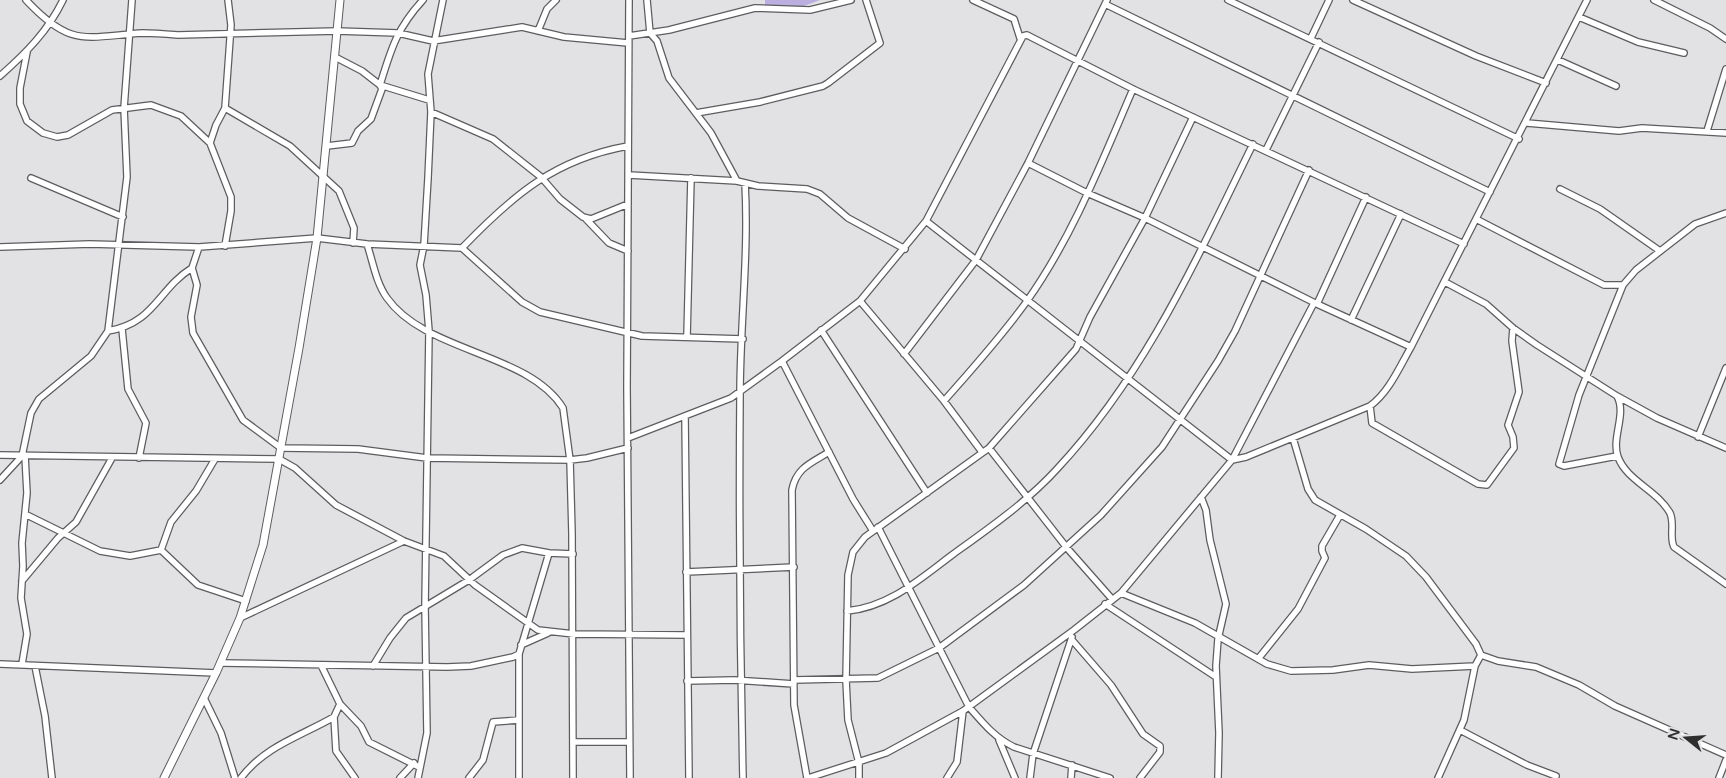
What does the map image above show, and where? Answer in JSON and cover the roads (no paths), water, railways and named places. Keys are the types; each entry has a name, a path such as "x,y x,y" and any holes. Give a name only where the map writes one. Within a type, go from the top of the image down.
{"street":[{"path":"26,0 51,24 72,35 86,38 130,34 337,31 398,34 433,41 516,28 564,37 628,40 755,8 810,10 851,0"},
{"path":"0,76 28,52 51,24 63,0"},
{"path":"22,664 27,634 21,598 22,543 27,493 24,456 31,413 39,399 91,356 108,332 127,177 124,108 132,0"},
{"path":"210,143 216,124 225,108 231,25 228,0"},
{"path":"164,778 221,663 240,618 263,545 316,238 324,175 340,0"},
{"path":"326,146 352,143 358,131 371,119 382,89 380,85 391,48 398,34 423,0"},
{"path":"418,778 427,733 425,606 429,332 426,295 420,265 424,245 430,112 428,74 433,41 443,0"},
{"path":"538,31 547,9 556,0"},
{"path":"629,0 628,448 630,778"},
{"path":"647,0 650,33 657,41 669,78 710,133 737,181"},
{"path":"696,113 760,102 823,86 880,43 866,0"},
{"path":"973,0 984,2 1014,19 1020,38"},
{"path":"1228,0 1519,139"},
{"path":"1310,38 1329,0"},
{"path":"1353,0 1476,56 1546,84"},
{"path":"926,221 1232,460 1237,461 1370,406 1384,393 1411,347 1445,282 1588,0"},
{"path":"1654,0 1710,28 1726,39"},
{"path":"904,354 944,305 976,260 1028,163 1106,2 1292,97 1490,192"},
{"path":"1579,17 1638,42 1684,53"},
{"path":"628,438 721,404 740,393 860,301 926,221 1020,38 1027,35 1133,89 1464,244"},
{"path":"1266,150 1319,42"},
{"path":"28,52 20,88 20,104 27,121 37,130 50,136 62,136 77,131 101,116 124,108 151,105 175,113 210,143 231,197 226,246"},
{"path":"335,57 355,67 380,85 429,100"},
{"path":"1558,60 1616,86"},
{"path":"1707,131 1726,69"},
{"path":"944,400 987,352 1028,300 1066,237 1088,193 1133,89"},
{"path":"225,108 290,146 324,175 339,191 354,228 353,243"},
{"path":"430,112 493,139 541,177 572,209 586,219 609,242 628,251"},
{"path":"859,778 859,763 848,720 846,680 850,562 859,543 989,448 1042,389 1081,341 1090,318 1145,218 1193,116"},
{"path":"1527,123 1619,131 1642,128 1726,132"},
{"path":"847,611 868,608 909,587 1027,497 1056,470 1129,379 1162,327 1253,144"},
{"path":"462,248 541,177 584,157 628,146"},
{"path":"1028,163 1088,193 1145,218 1315,304 1411,347"},
{"path":"687,681 741,680 794,682 878,678 940,648 984,616 1067,548 1130,486 1162,447 1181,419 1230,338 1308,170"},
{"path":"629,175 737,181 802,188 816,192 848,218 905,248"},
{"path":"31,178 123,218"},
{"path":"687,337 691,178"},
{"path":"743,778 740,393 743,339 745,183"},
{"path":"1560,188 1600,209 1660,251"},
{"path":"828,452 801,470 794,478 792,490 795,716 807,778 886,753 963,711 1074,630 1121,593 1232,460 1315,304 1366,197"},
{"path":"586,219 628,204"},
{"path":"1617,456 1564,466 1559,464 1579,395 1623,285 1636,270 1696,224 1726,213"},
{"path":"1351,320 1401,214"},
{"path":"1476,219 1604,285 1623,285"},
{"path":"0,247 119,245 199,247 316,238 367,244 462,248 527,306 540,312 628,334 652,337 743,339"},
{"path":"367,244 382,290 387,299 401,314 429,332 528,376 559,402 564,415 570,460 574,634 573,778"},
{"path":"199,247 192,268 197,285 191,317 193,334 243,420 281,448 358,449 427,458 570,460 628,448"},
{"path":"108,332 122,329 147,315 180,275 192,268"},
{"path":"1445,282 1486,304 1513,328 1617,396 1698,437 1726,448"},
{"path":"860,301 944,400 982,452"},
{"path":"1370,406 1372,423 1478,484 1487,485 1514,448 1513,437 1508,425 1519,397 1512,341 1513,328"},
{"path":"122,329 128,389 146,423 139,458"},
{"path":"821,330 927,494"},
{"path":"782,361 828,452 876,529 909,587 969,707 999,740 1015,778"},
{"path":"1698,437 1726,368"},
{"path":"1617,396 1620,405 1617,456 1629,473 1653,492 1669,513 1674,547 1726,584"},
{"path":"685,416 688,778"},
{"path":"1293,438 1308,489 1315,500 1366,529 1416,565 1464,628 1481,655 1498,661 1536,667 1579,685 1615,706 1726,755"},
{"path":"989,448 1067,548 1112,599"},
{"path":"0,455 279,459 294,468 336,505 404,541 426,548 448,560 470,580 526,623 548,633 686,635"},
{"path":"0,480 24,456"},
{"path":"22,580 83,511 112,458"},
{"path":"161,550 171,522 196,491 214,458"},
{"path":"1202,498 1206,510 1210,540 1226,601 1226,614 1219,637 1216,677 1219,733 1218,778"},
{"path":"25,514 94,550 113,554 136,555 161,550"},
{"path":"1258,659 1284,628 1305,598 1325,558 1322,546 1340,515"},
{"path":"240,618 404,541"},
{"path":"374,666 398,627 406,618 470,580 492,562 512,551 522,548 549,553 573,554"},
{"path":"161,550 198,585 246,601"},
{"path":"519,778 519,654 526,623 549,553"},
{"path":"686,572 794,567"},
{"path":"1121,593 1195,623 1258,659 1291,671 1333,670 1369,665 1412,669 1476,666"},
{"path":"1105,604 1216,677"},
{"path":"1030,778 1033,754 1074,630"},
{"path":"521,645 548,633"},
{"path":"1072,640 1111,685 1143,734 1160,748 1160,752 1140,778"},
{"path":"221,663 426,668 471,666 510,658 519,654"},
{"path":"1438,778 1460,730 1476,666 1481,655"},
{"path":"0,664 216,673"},
{"path":"321,665 340,704 361,726 370,742 414,762 419,767"},
{"path":"35,666 45,716 52,778"},
{"path":"204,698 221,733 236,778"},
{"path":"340,704 334,716 337,754 355,778"},
{"path":"947,778 957,762 963,711"},
{"path":"241,778 250,766 272,748 334,716"},
{"path":"469,778 483,760 493,722 519,720"},
{"path":"1460,730 1527,765 1556,776"},
{"path":"999,740 1033,754 1110,778"},
{"path":"573,742 630,742"},
{"path":"1719,778 1726,760"},
{"path":"400,778 414,762"},
{"path":"1072,766 1072,778"}]}
